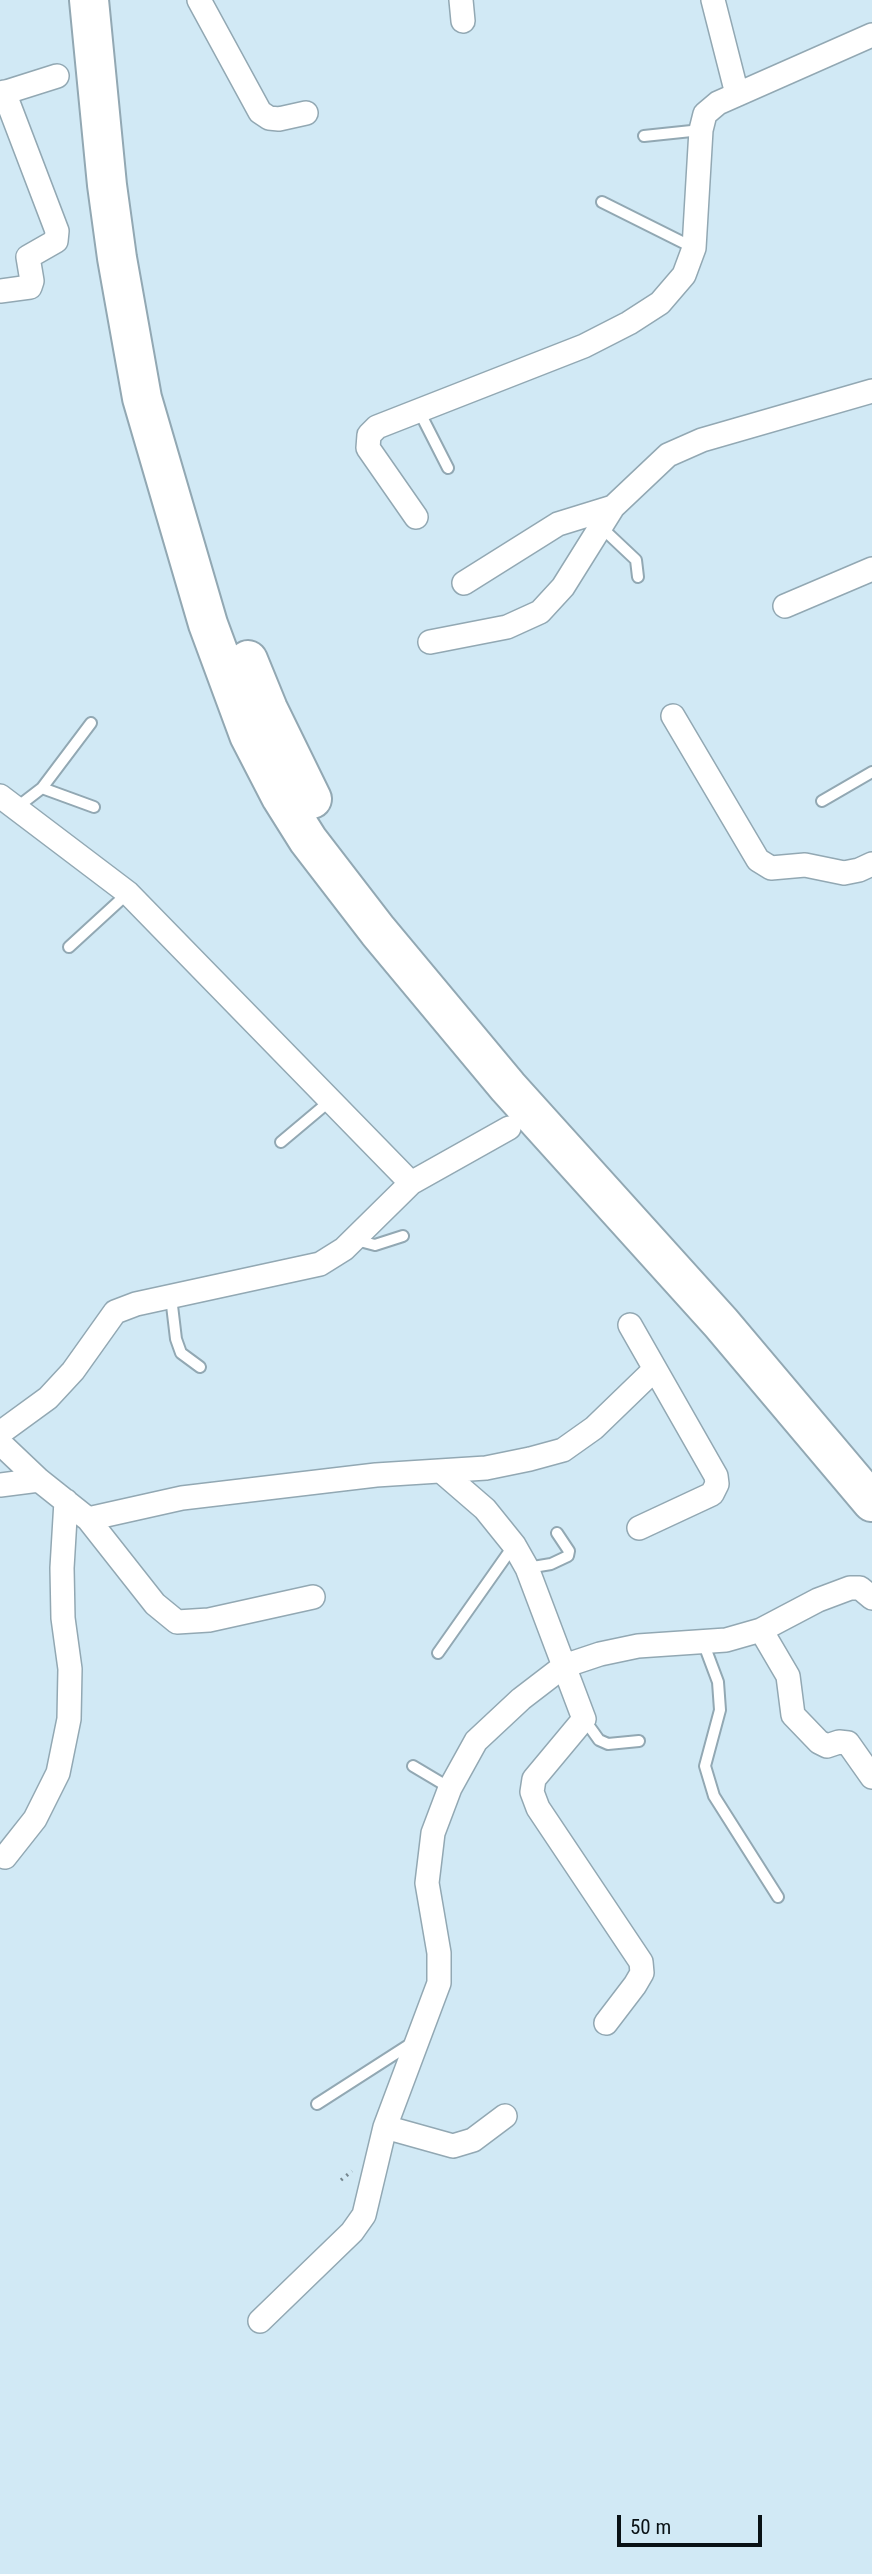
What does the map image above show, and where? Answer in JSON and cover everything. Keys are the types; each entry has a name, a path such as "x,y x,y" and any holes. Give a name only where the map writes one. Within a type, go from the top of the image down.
{"highway":[{"path":"89,0 115,246 142,398 208,624 256,748 308,841 378,931 508,1087 721,1323 872,1502"},
{"path":"115,0 135,228 167,395 197,509 236,628 268,709 309,795 368,881 513,1058 748,1317 872,1473"}],"street":[{"path":"199,0 260,112 269,118 279,119 306,113"},
{"path":"713,0 737,94"},
{"path":"416,517 368,448 369,436 377,427 584,346 629,323 660,303 684,275 694,247 701,130 705,114 718,103 737,94 872,35"},
{"path":"0,291 30,287 32,281 28,257 56,241 57,231 2,93 57,76"},
{"path":"430,642 507,627 540,612 564,587 614,507 639,480 668,455 702,440 872,391"},
{"path":"464,583 558,524 614,507"},
{"path":"785,606 872,569"},
{"path":"673,716 758,860 771,868 805,865 844,873 872,864"},
{"path":"8,802 128,893 411,1183"},
{"path":"0,1433 48,1398 73,1371 115,1312 136,1304 320,1264 344,1250 411,1183 509,1128"},
{"path":"630,1325 716,1476 717,1485 712,1494 639,1528"},
{"path":"88,1519 183,1498 376,1475 486,1468 563,1450 594,1428 654,1370"},
{"path":"0,1443 39,1480 88,1519 155,1604 177,1622 209,1620 313,1597"},
{"path":"441,1471 485,1509 514,1545 527,1568 584,1719 534,1779 532,1793 538,1808 641,1962 642,1973 606,2023"},
{"path":"0,1485 39,1480"},
{"path":"5,1857 34,1819 58,1773 69,1719 70,1669 63,1618 62,1569 66,1501"},
{"path":"260,2321 352,2232 364,2215 385,2127 439,1983 439,1952 427,1884 433,1833 450,1788 476,1741 522,1699 564,1666 600,1654 638,1646 726,1640 761,1630 818,1600 849,1588 860,1588 872,1598"},
{"path":"761,1630 788,1676 793,1715 819,1742 827,1746 839,1742 848,1743 872,1777"},
{"path":"385,2127 453,2146 473,2140 505,2116"}],"lane":[{"path":"645,136 701,130"},
{"path":"602,202 694,247"},
{"path":"418,411 448,468"},
{"path":"601,527 636,560 638,577"},
{"path":"8,802 42,788 91,723"},
{"path":"822,801 872,772"},
{"path":"42,788 94,807"},
{"path":"69,947 128,893"},
{"path":"281,1142 331,1100"},
{"path":"354,1239 374,1245 403,1236"},
{"path":"170,1297 176,1339 181,1353 200,1367"},
{"path":"527,1568 551,1564 568,1556 569,1550 557,1533"},
{"path":"438,1653 514,1545"},
{"path":"704,1642 718,1682 720,1710 705,1766 714,1796 778,1897"},
{"path":"584,1719 599,1740 608,1744 639,1741"},
{"path":"413,1766 450,1788"},
{"path":"317,2104 418,2040"}]}
